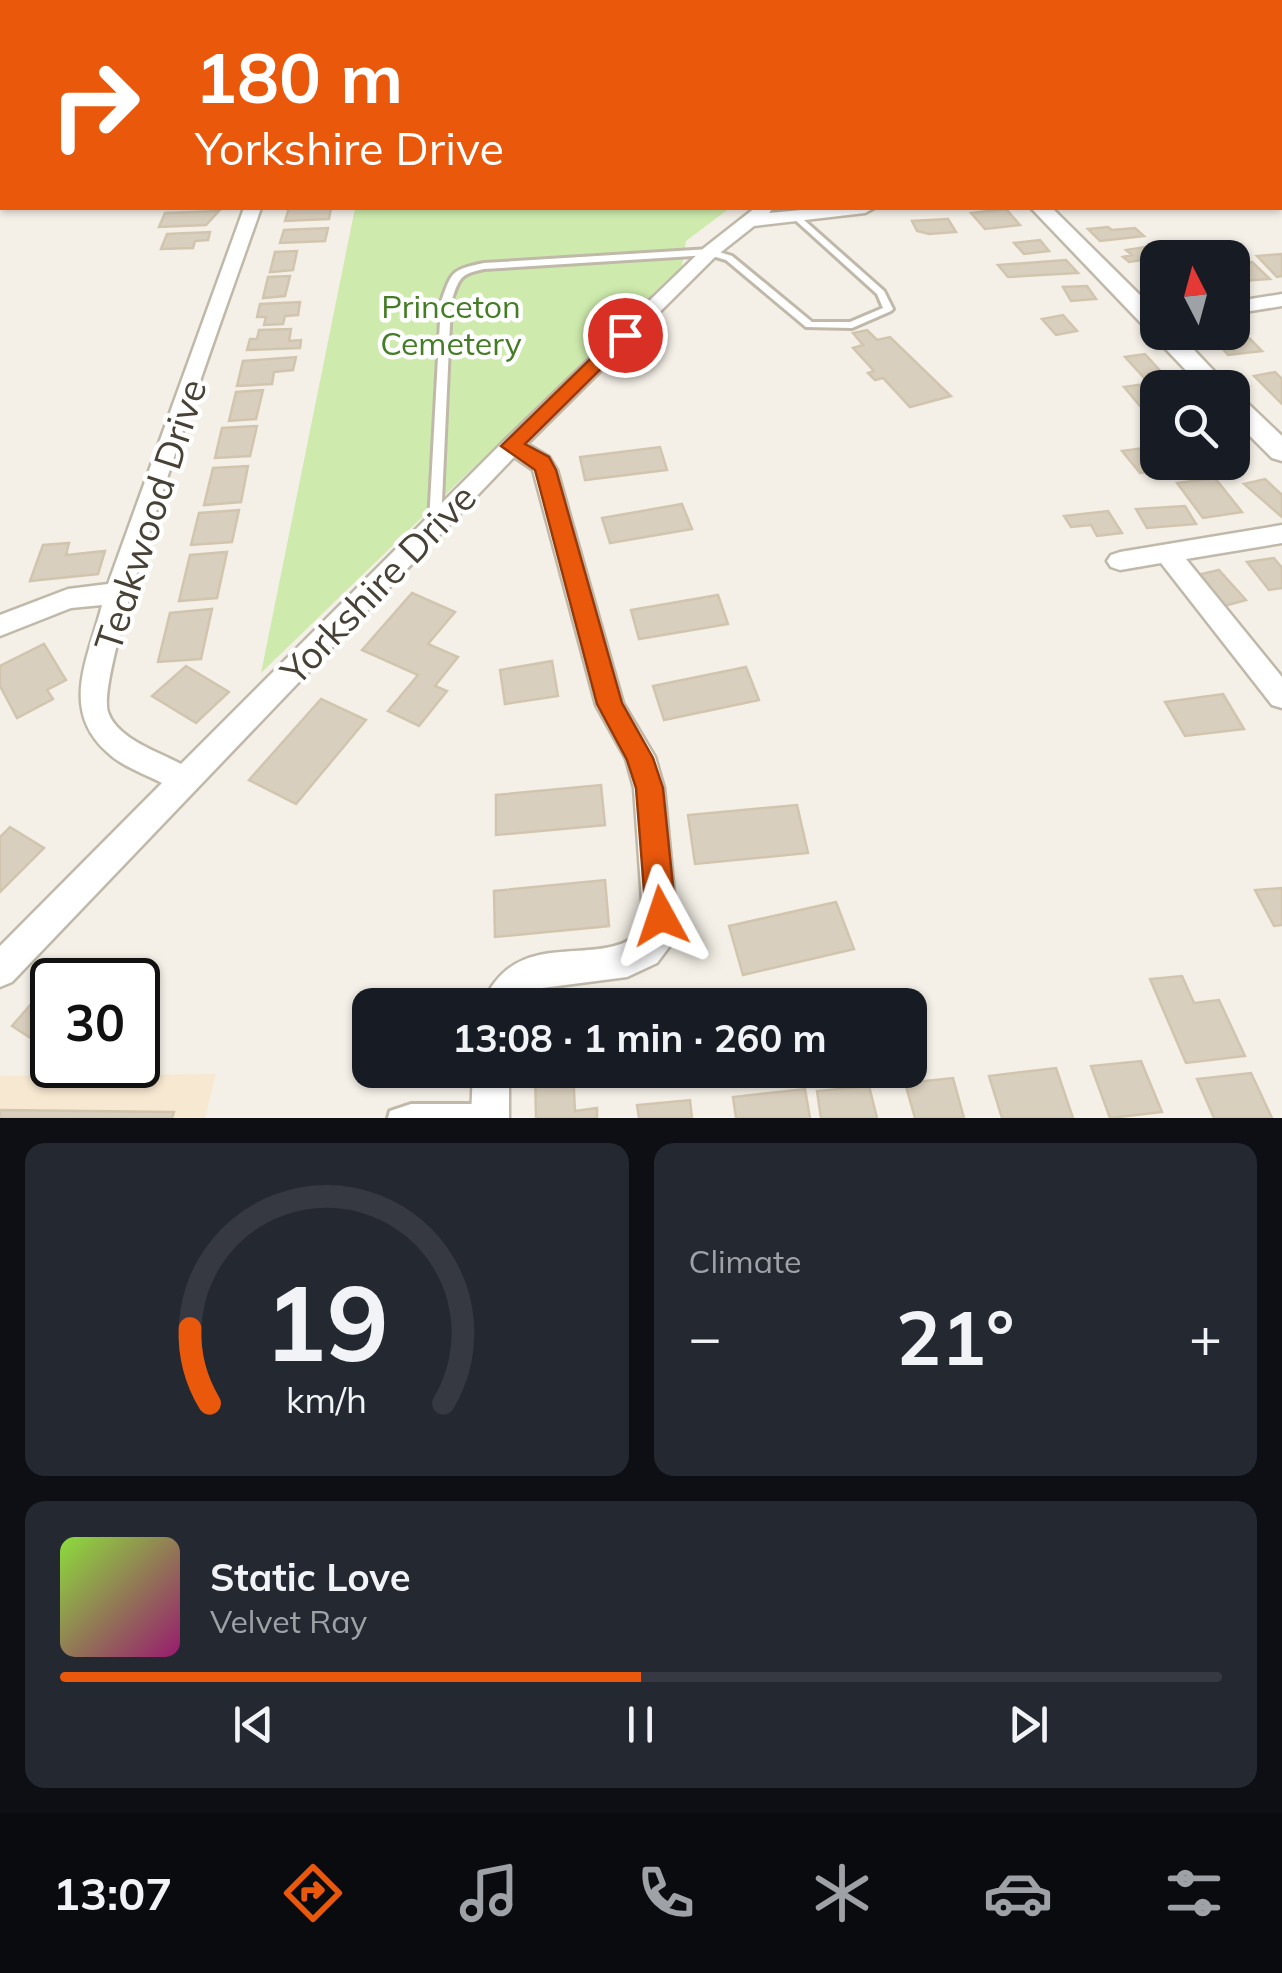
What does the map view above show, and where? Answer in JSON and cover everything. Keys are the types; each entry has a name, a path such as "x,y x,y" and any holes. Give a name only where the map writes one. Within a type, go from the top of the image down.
{"street":[{"name":"Teakwood Drive","path":"185,781 160,771 118,745 94,716 94,692 118,593 251,210"},
{"path":"756,214 796,216 848,210"},
{"path":"1043,210 1140,308"},
{"name":"Yorkshire Drive","path":"0,970 512,446 710,252 756,214"},
{"path":"1250,305 1282,300"},
{"path":"1181,350 1201,370"},
{"path":"1250,420 1282,452"},
{"path":"509,988 530,972 557,966 636,960 652,950 661,935 649,788 640,758 610,704 542,462 512,446"},
{"path":"1120,561 1282,534"},
{"path":"1166,552 1282,697"},
{"path":"0,626 68,599 118,593"},
{"path":"490,1116 491,1088"}],"lane":[{"path":"435,526 446,302 455,277 464,270 523,261 710,252 730,258 810,325 852,325 888,308 882,293 796,216"},
{"path":"397,1118 411,1113 490,1116"}],"shaded area":[{"path":"216,1074 205,1118 0,1118 0,1076 30,1076 30,1088 160,1088 160,1075"}],"green space":[{"name":"Princeton Cemetery","path":"355,210 727,210 686,241 682,266 261,673"}],"building":[{"path":"288,210 331,210 329,219 285,221"},
{"path":"1007,210 1020,225 985,229 971,213"},
{"path":"219,211 206,225 159,227 165,213"},
{"path":"948,219 956,232 917,231 912,221"},
{"path":"328,228 325,241 280,243 284,230"},
{"path":"1135,228 1144,236 1100,241 1088,229"},
{"path":"210,232 208,240 195,241 193,248 161,249 167,234"},
{"path":"1040,240 1049,251 1024,254 1014,243"},
{"path":"1140,248 1140,260 1129,262 1123,257 1132,255 1126,250"},
{"path":"297,251 293,270 270,272 275,252"},
{"path":"1282,254 1282,276 1277,277 1257,256"},
{"path":"1066,260 1078,273 1008,277 998,265"},
{"path":"1252,262 1270,279 1250,280"},
{"path":"290,276 285,296 263,298 268,277"},
{"path":"1087,286 1096,299 1071,301 1063,287"},
{"path":"300,302 298,315 285,316 283,324 264,325 266,317 257,317 260,304"},
{"path":"1063,315 1077,331 1056,335 1042,319"},
{"path":"291,329 289,341 301,340 300,348 247,350 250,339 257,339 259,330"},
{"path":"867,330 877,340 890,337 951,396 910,407 883,378 875,380 868,373 874,371 853,348 863,345 853,333"},
{"path":"1250,339 1262,351 1228,355 1224,350 1250,350"},
{"path":"1145,354 1160,370 1140,370 1140,374 1125,357"},
{"path":"296,357 293,370 274,372 272,384 237,386 243,361"},
{"path":"1275,372 1282,379 1282,404 1254,376"},
{"path":"1140,385 1140,406 1124,387"},
{"path":"263,390 256,419 229,421 236,392"},
{"path":"257,426 250,456 215,458 222,428"},
{"path":"660,447 667,470 585,480 580,457"},
{"path":"1140,449 1140,473 1122,451"},
{"path":"248,466 241,502 204,505 213,468"},
{"path":"1265,479 1282,495 1282,517 1244,484"},
{"path":"1217,480 1242,512 1203,518 1177,483"},
{"path":"682,504 692,529 610,543 602,518"},
{"path":"1185,506 1196,524 1147,528 1136,509"},
{"path":"239,510 232,542 191,545 199,513"},
{"path":"1108,511 1122,533 1097,536 1091,525 1071,527 1064,516"},
{"path":"69,543 66,555 105,551 98,574 30,581 43,545"},
{"path":"227,552 217,598 179,601 190,555"},
{"path":"1274,558 1282,568 1282,588 1269,590 1247,562"},
{"path":"1219,570 1246,600 1220,607 1193,576"},
{"path":"412,593 455,612 428,644 458,657 435,686 447,691 419,726 388,711 418,675 362,650"},
{"path":"718,595 728,624 639,639 631,610"},
{"path":"212,609 201,659 158,662 170,613"},
{"path":"44,644 66,680 47,690 53,699 17,718 0,686 0,666"},
{"path":"552,661 558,696 505,704 500,670"},
{"path":"186,666 229,692 196,723 152,696"},
{"path":"746,667 759,700 664,720 653,686"},
{"path":"1223,694 1244,729 1185,736 1165,702"},
{"path":"321,699 366,720 296,804 249,780"},
{"path":"601,785 605,825 496,835 496,795"},
{"path":"797,805 808,853 695,864 688,815"},
{"path":"10,827 44,848 0,892 0,837"},
{"path":"605,880 609,926 495,937 494,891"},
{"path":"1282,888 1282,925 1274,926 1255,890"},
{"path":"836,902 854,949 743,975 729,926"},
{"path":"1182,976 1194,1003 1219,1000 1245,1056 1186,1063 1150,979"},
{"path":"30,1005 30,1038 12,1026"},
{"path":"1141,1061 1162,1112 1110,1118 1091,1066"},
{"path":"1056,1068 1073,1118 1002,1118 989,1076"},
{"path":"1251,1073 1272,1118 1214,1118 1197,1079"},
{"path":"953,1078 964,1118 915,1118 906,1088 927,1088 927,1081"},
{"path":"535,1088 574,1088 575,1111 597,1108 597,1118 536,1118"},
{"path":"870,1088 877,1118 821,1118 817,1091"},
{"path":"805,1089 810,1118 736,1118 733,1097"},
{"path":"690,1100 692,1118 639,1118 637,1105"},
{"path":"0,1110 174,1112 172,1118 0,1118"}],"route":[{"path":"625,335 512,446 542,462 549,479 610,704 640,758 649,788 661,916"}]}
